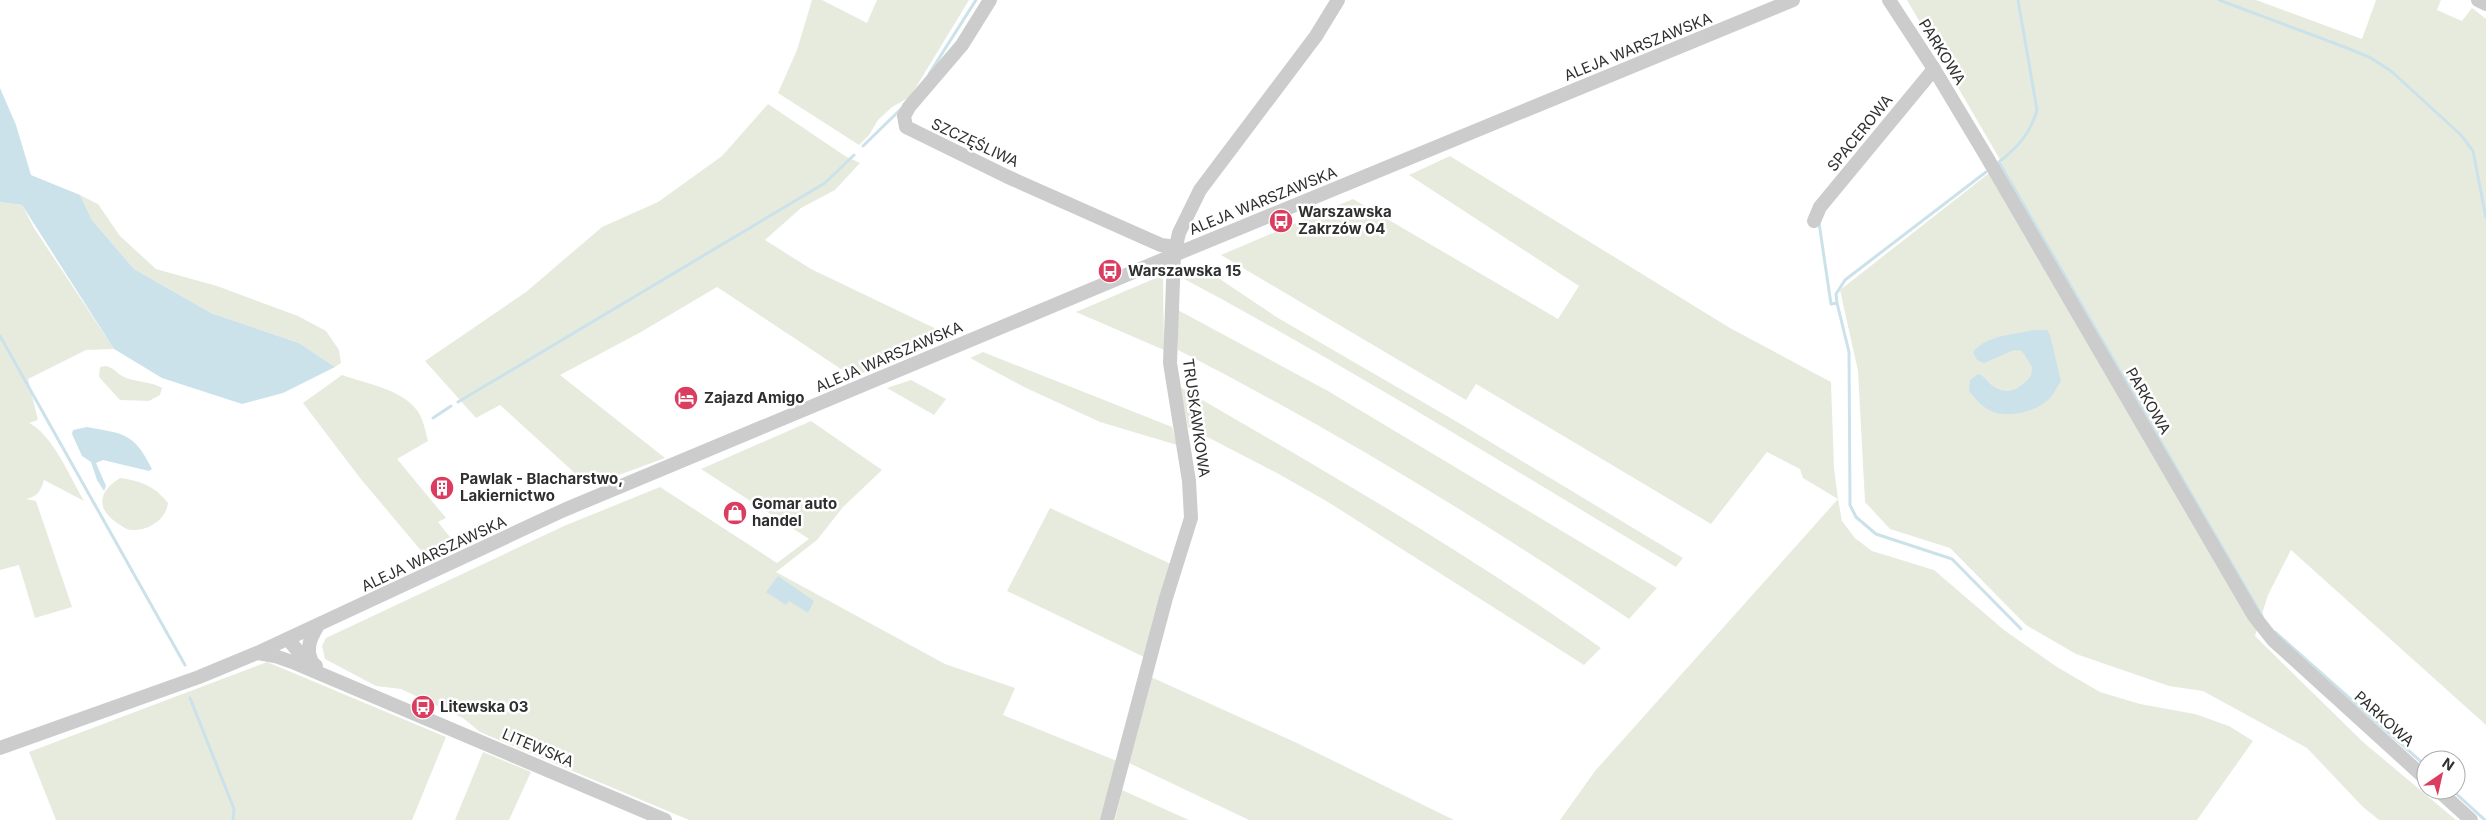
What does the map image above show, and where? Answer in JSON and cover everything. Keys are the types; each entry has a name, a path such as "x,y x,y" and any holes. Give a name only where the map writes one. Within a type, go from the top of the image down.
{"street":[{"name":"SZCZĘŚLIWA","path":"990,0 962,45 909,107 904,116 906,127 1008,177 1175,251"},
{"name":"TRUSKAWKOWA","path":"1108,820 1166,598 1190,518 1189,481 1170,363 1175,251 1179,233 1200,190 1316,36 1338,0"},
{"name":"ALEJA WARSZAWSKA","path":"0,748 199,677 257,653 317,627 564,510 1175,251 1793,0"},
{"name":"PARKOWA","path":"1889,0 1934,68 2254,616 2273,640 2416,770"},
{"path":"2478,0 2486,4"},
{"name":"SPACEROWA","path":"1814,220 1820,207 1934,68"},
{"path":"314,664 309,651 311,637 317,627"},
{"path":"288,639 304,658 342,683"},
{"path":"288,639 287,650 300,665"},
{"path":"257,653 275,656 342,683"},
{"name":"LITEWSKA","path":"342,683 665,820"},
{"path":"2449,800 2471,820"}],"shaded area":[{"path":"812,0 822,0 867,23 877,0 969,0 910,97 892,107 878,120 869,135 859,145 778,93 797,50"},
{"path":"1907,0 2256,0 2362,39 2376,0 2441,0 2437,10 2462,21 2472,8 2486,19 2486,725 2291,550 2268,595 2255,636 2363,742 2416,786 2416,800 2432,800 2456,820 2379,820 2363,807 2307,748 2203,691 2169,686 2076,654 2026,625 1950,548 1890,529 1865,502 1858,371 1840,290 2002,163"},
{"path":"768,104 845,156 860,163 835,190 801,208 765,240 811,269 953,337 853,377 717,287 641,332 560,375 665,458 589,486 500,405 476,418 425,361 526,292 602,227 658,202 722,156"},
{"path":"1450,156 1730,328 1831,382 1834,468 1838,499 1803,478 1800,469 1767,452 1711,524 1476,384 1466,400 1221,255 1353,199 1558,319 1579,286 1409,175"},
{"path":"80,195 98,204 120,236 156,269 217,286 298,316 326,331 339,350 341,363 335,367 299,343 211,313 134,269 92,220"},
{"path":"0,202 22,205 34,228 114,349 86,350 28,379 38,420 29,423 46,437 67,469 84,501 44,480 38,493 26,499 36,501 72,607 35,618 19,565 0,570"},
{"path":"1199,265 1278,318 1459,423 1683,558 1676,567 1366,381 1177,275"},
{"path":"1163,275 1164,350 1076,312"},
{"path":"1176,309 1328,391 1657,588 1629,619 1464,512 1351,444 1178,350"},
{"path":"983,352 1172,427 1177,445 1100,422 1024,387 970,358"},
{"path":"106,366 124,377 157,385 162,388 160,395 149,401 120,400 99,377 100,367"},
{"path":"342,375 386,389 406,399 414,406 424,425 428,441 397,459 446,518 438,522 457,546 429,560 360,478 303,403"},
{"path":"911,380 946,399 934,415 887,388"},
{"path":"1180,387 1447,545 1601,648 1584,665 1328,502 1188,427"},
{"path":"811,421 882,470 843,507 817,540 776,572 945,664 1015,688 1003,715 1117,761 1100,820 689,820 480,732 463,718 401,689 376,686 325,659 322,646 326,638 564,526 660,487 777,563 809,539 701,469"},
{"path":"120,478 147,485 158,492 168,503 164,515 144,529 131,530 117,523 105,511 102,500 108,488"},
{"path":"1838,499 1842,521 1855,538 1872,551 1934,570 2004,630 2057,667 2100,692 2140,704 2195,714 2229,726 2253,741 2197,820 1560,820 1595,771"},
{"path":"1050,508 1171,564 1144,657 1007,591"},
{"path":"267,662 446,737 412,820 56,820 29,752"},
{"path":"1151,677 1297,743 1454,820 1249,820 1129,763"},
{"path":"483,752 531,772 509,820 455,820"},
{"path":"1122,790 1189,820 1115,820"}],"water":[{"path":"0,88 16,125 31,175 80,195 92,220 134,269 211,313 299,343 335,367 283,393 242,404 162,378 114,349 22,205 0,202"},
{"path":"2033,330 2047,330 2050,335 2061,381 2050,398 2035,408 2011,414 1996,413 1989,410 1969,391 1970,380 1978,374 1999,389 2004,391 2014,390 2031,376 2032,367 2022,351 2014,350 1984,363 1977,360 1973,352 1985,342 1993,339"},
{"path":"87,427 111,431 127,437 140,448 152,469 149,471 103,460 96,463 106,486 104,491 97,480 91,462 82,456 72,434 73,430"},
{"path":"778,576 814,601 808,613 789,601 786,605 766,592"}],"waterway":[{"path":"929,74 976,0"},
{"path":"2018,0 2037,110 2031,126 2023,139 1999,162 2262,616"},
{"path":"2219,0 2347,48 2371,58 2391,71 2461,135 2473,151 2486,218"},
{"path":"863,146 902,108"},
{"path":"458,402 825,183 854,155"},
{"path":"1819,223 1831,304 1837,303 1836,294 1845,280 1986,172"},
{"path":"1837,303 1849,352 1850,505 1856,517 1876,534 1952,559 2021,629"},
{"path":"0,336 185,665"},
{"path":"433,418 451,406"},
{"path":"2275,632 2416,757"},
{"path":"190,698 234,809 233,820"},
{"path":"2463,800 2485,820"}],"place":[{"name":"Warszawska Zakrzów 04","path":"1281,221"},
{"name":"Warszawska 15","path":"1110,271"},
{"name":"Zajazd Amigo","path":"686,398"},
{"name":"Pawlak - Blacharstwo, Lakiernictwo","path":"442,488"},
{"name":"Gomar auto handel","path":"735,513"},
{"name":"Litewska 03","path":"423,707"}]}
